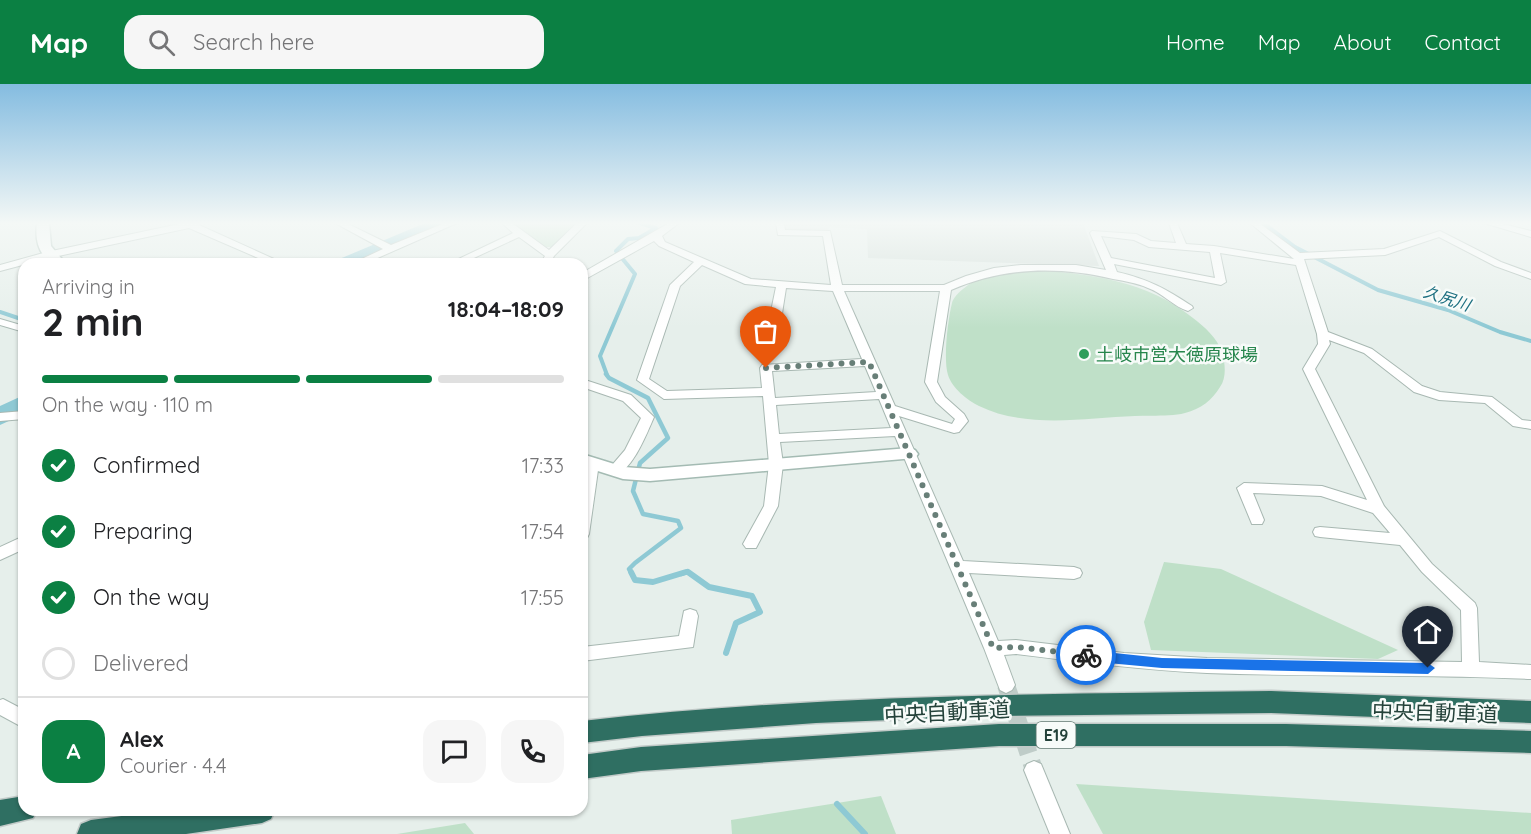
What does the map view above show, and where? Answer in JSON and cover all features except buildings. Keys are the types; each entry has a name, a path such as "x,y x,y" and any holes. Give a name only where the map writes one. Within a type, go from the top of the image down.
{"highway":[{"name":"中央自動車道","path":"588,731 804,713 989,705 1271,702 1531,712"},
{"name":"中央自動車道","path":"588,765 640,759 999,735 1286,735 1531,742"},
{"path":"0,813 18,810"},
{"path":"91,834 219,816"}],"street":[{"path":"694,258 749,282 781,286 837,288 946,288 962,280 999,270 1038,267 1073,268 1154,287 1188,308"},
{"path":"832,258 837,288 993,648 1006,686"},
{"path":"1107,260 1221,282 1216,258"},
{"path":"1302,258 1324,344 1309,369 1378,509 1401,540 1469,608 1471,668"},
{"path":"1486,258 1531,276"},
{"path":"588,265 609,259"},
{"path":"588,274 609,259"},
{"path":"1107,260 1114,276"},
{"path":"701,261 675,285 643,380 664,395 769,397 884,395"},
{"path":"0,268 18,263"},
{"path":"774,326 781,286"},
{"path":"890,409 954,429 962,421 940,399 931,382 946,288"},
{"path":"0,322 18,327"},
{"path":"1323,334 1368,351 1418,389 1439,396 1488,400 1518,423 1531,425"},
{"path":"751,544 771,506 776,464 766,368 869,362"},
{"path":"588,385 627,398 648,417 631,452 618,472"},
{"path":"0,417 18,414"},
{"path":"773,438 900,432"},
{"path":"588,461 618,472 650,475 909,454"},
{"path":"1257,520 1245,488 1322,491 1378,509"},
{"path":"1320,532 1401,540"},
{"path":"0,554 18,545"},
{"path":"957,567 1074,573"},
{"path":"588,653 687,642 690,616"},
{"path":"993,648 1016,647 1162,663 1365,669 1471,668 1531,672"},
{"path":"3,706 18,716"},
{"path":"1034,770 1060,834"}],"shaded area":[{"path":"868,258 1096,258 1099,266"}],"green space":[{"name":"土岐市営大徳原球場","path":"1031,270 1116,281 1157,295 1175,305 1206,329 1220,347 1225,370 1220,387 1210,400 1196,409 1167,415 1036,420 997,413 974,403 956,389 948,375 947,339 953,301 961,290 986,276"},
{"path":"1164,562 1221,569 1398,650 1378,659 1151,650 1144,622"},
{"path":"1076,784 1531,813 1531,834 1103,834"},
{"path":"881,796 896,834 732,834 731,820"},
{"path":"465,823 474,834 397,834"}],"waterway":[{"path":"607,375 600,356 635,274 622,258"},
{"name":"久尻川","path":"1316,258 1378,290 1448,310 1500,332 1531,341"},
{"path":"0,312 18,318"},
{"path":"606,374 609,378 648,398 668,438 640,463 633,491 643,514 678,521 681,528 635,563 629,569 632,574"},
{"path":"0,417 18,406"},
{"path":"632,574 635,580 653,582 686,572"},
{"path":"681,574 687,572 690,574"},
{"path":"688,572 709,587 752,596 760,612 736,623 726,653"},
{"path":"837,804 865,834"}],"tunnel":[{"path":"1006,685 1034,770"}],"way so far":[{"path":"766,368 869,362 993,648 1016,647 1086,655"}],"place":[{"name":"土岐市営大徳原球場","path":"1084,354"}],"route":[{"path":"1086,655 1162,663 1365,669 1428,668"}]}
